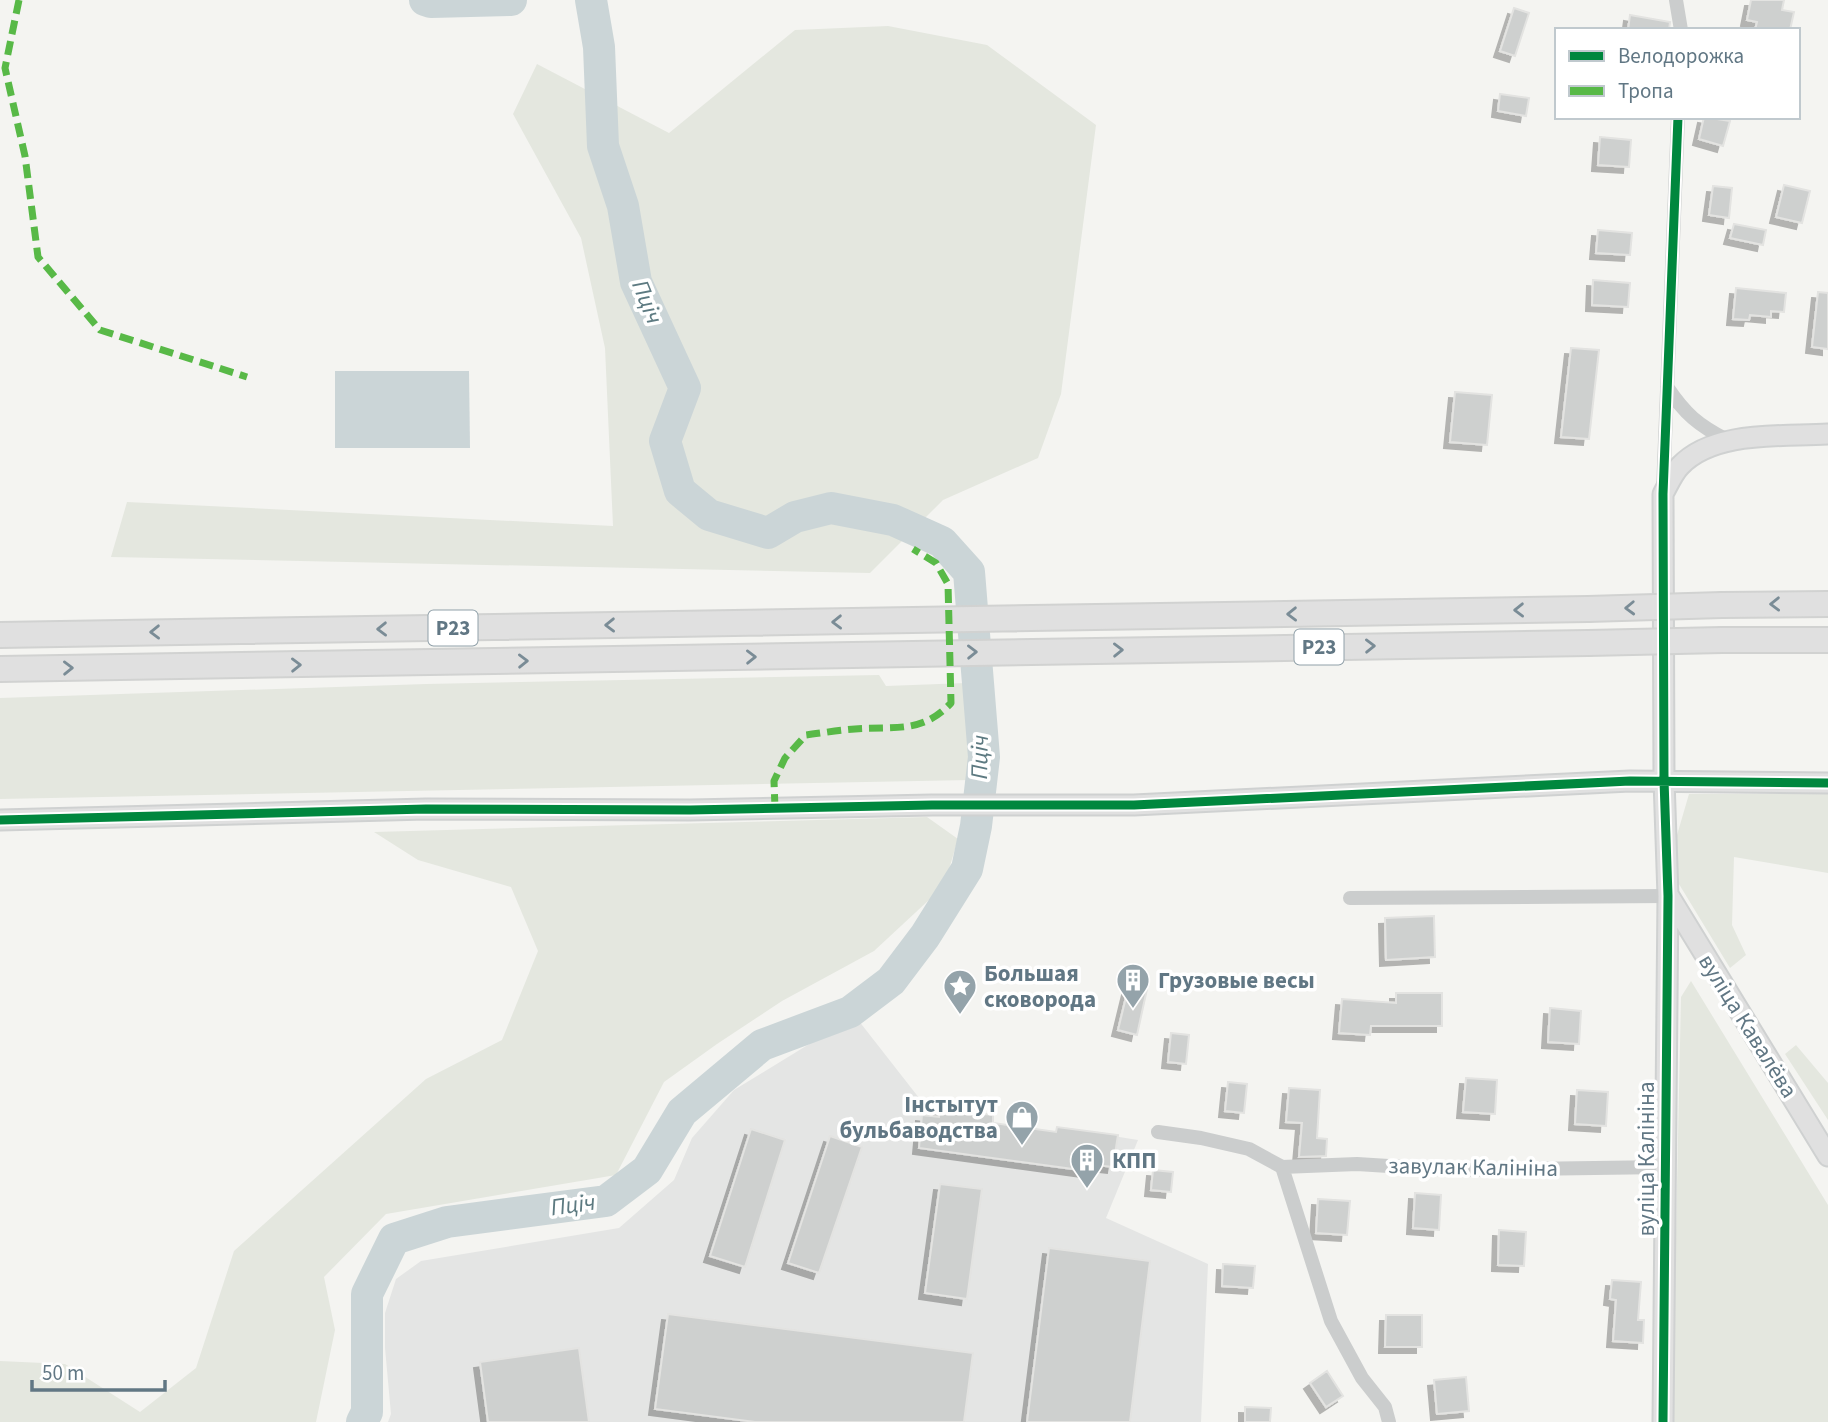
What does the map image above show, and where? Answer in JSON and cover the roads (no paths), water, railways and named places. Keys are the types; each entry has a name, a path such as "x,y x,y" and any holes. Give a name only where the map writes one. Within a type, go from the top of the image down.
{"highway":[{"name":"Р23","path":"0,635 1828,604"},
{"name":"Р23","path":"0,669 1828,640"}],"street":[{"path":"1676,0 1681,28"},
{"path":"1663,494 1678,119"},
{"path":"1667,387 1679,405 1701,427 1727,440"},
{"path":"1663,494 1679,467 1700,450 1727,440 1828,434"},
{"name":"вуліца Калініна","path":"1663,494 1664,780 1668,896 1663,1422"},
{"path":"0,820 426,809 691,810 932,805 1134,805 1664,780 1828,783"},
{"path":"1350,898 1668,896"},
{"name":"вуліца Кавалёва","path":"1668,896 1828,1156"},
{"path":"1158,1132 1250,1149 1282,1167 1331,1321 1362,1378 1385,1407 1389,1422"},
{"name":"завулак Калініна","path":"1282,1167 1357,1164 1452,1170 1665,1167"}],"waterway":[{"name":"Пціч","path":"425,0 511,0"},
{"name":"Пціч","path":"362,1422 367,1412 367,1294 394,1239 447,1222 606,1201 647,1170 682,1112 762,1045 850,1012 891,981 925,936 967,869 976,826 984,757 969,572 942,542 893,520 831,508 795,517 768,533 709,515 680,491 665,441 685,388 636,282 623,206 603,146 599,47 591,0"}],"place":[{"name":"Грузовые весы","path":"1133,1010"},
{"name":"Большая сковорода","path":"960,1016"},
{"name":"Інстытут бульбаводства","path":"1022,1147"},
{"name":"КПП","path":"1087,1190"}]}
